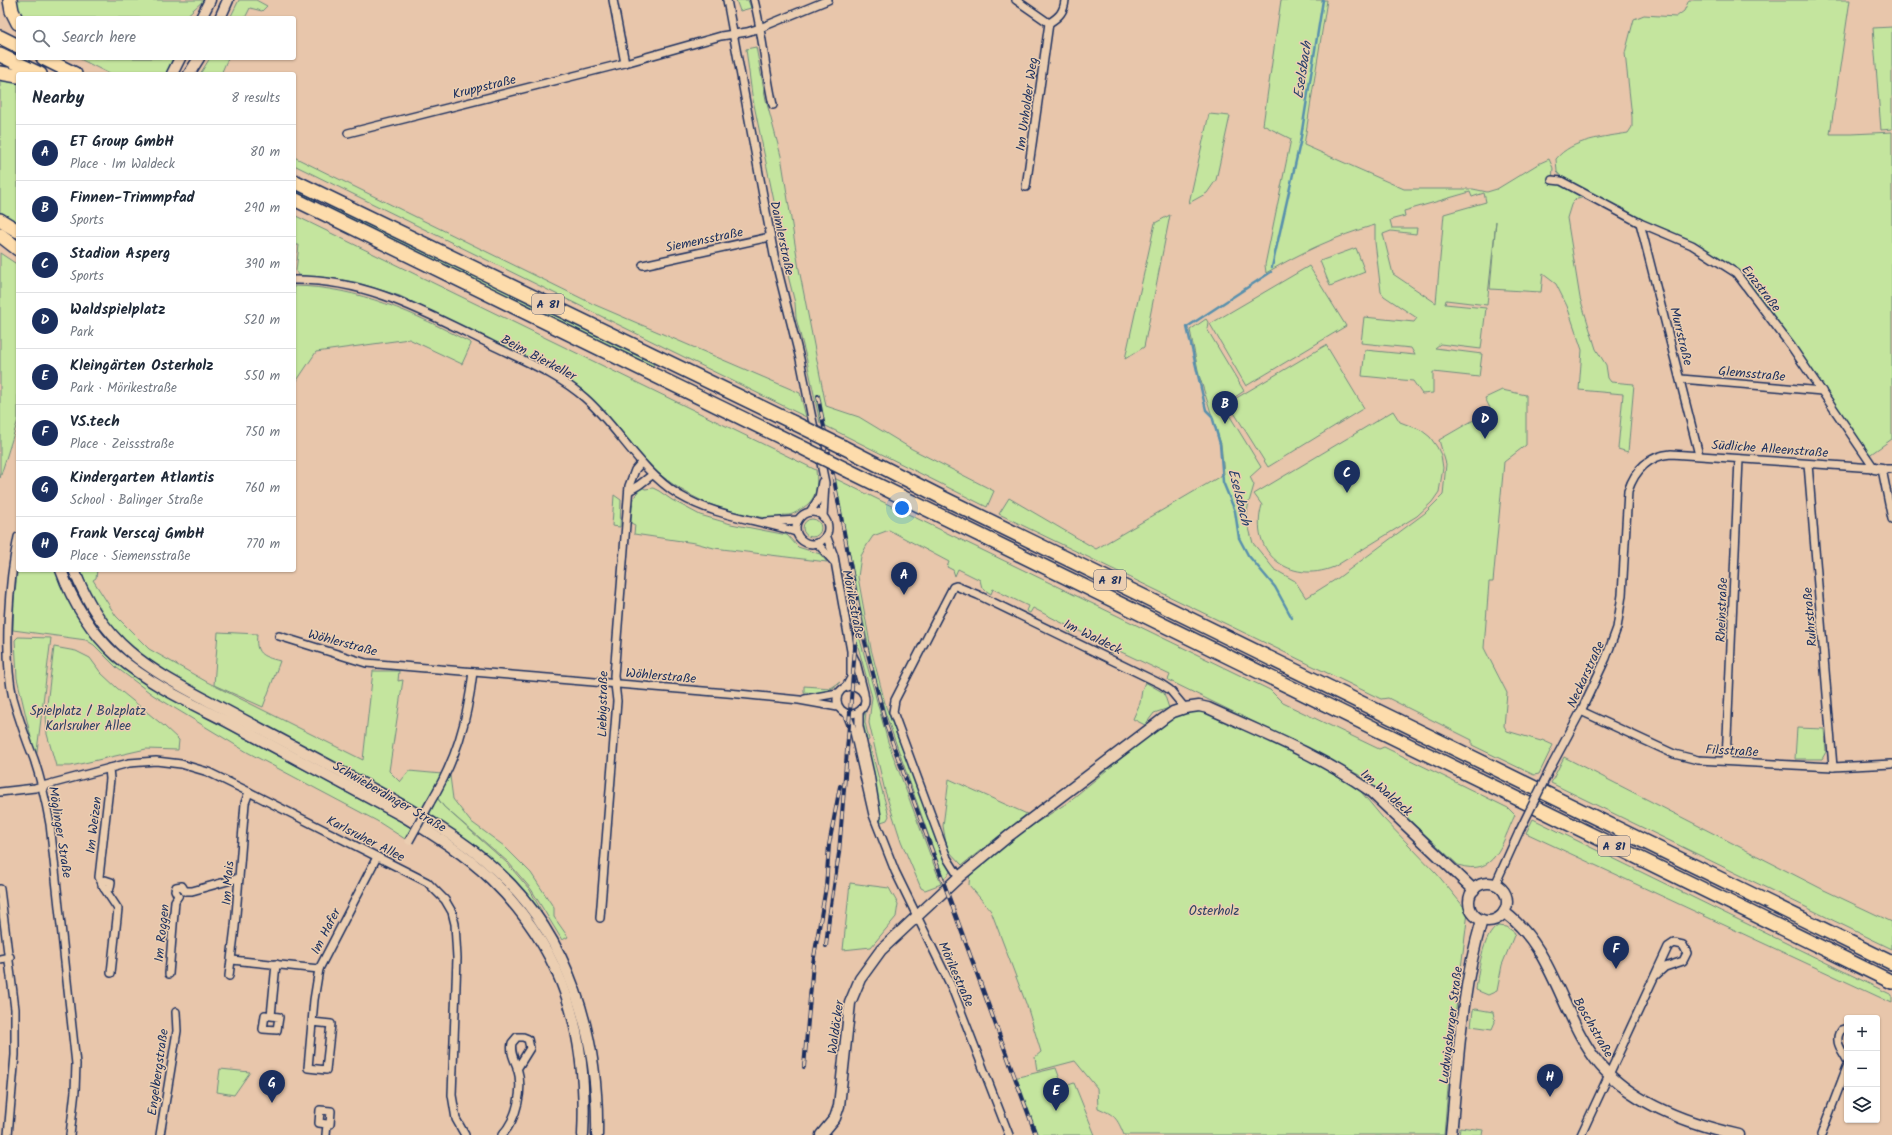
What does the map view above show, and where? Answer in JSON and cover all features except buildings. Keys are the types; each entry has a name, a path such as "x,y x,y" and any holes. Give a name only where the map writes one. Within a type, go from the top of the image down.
{"highway":[{"path":"10,0 12,11 16,19"},
{"path":"0,37 16,45"},
{"path":"0,54 36,72"},
{"path":"46,60 70,72"},
{"path":"58,60 70,72"},
{"path":"0,73 16,76"},
{"name":"A 81","path":"296,182 844,447 1044,547 1892,963"},
{"name":"A 81","path":"296,200 1892,982"},
{"path":"0,220 16,230"},
{"path":"0,235 16,247"}],"main road":[{"path":"202,16 210,0"},
{"path":"221,16 228,0"},
{"path":"173,72 179,60"},
{"path":"190,72 198,60"},
{"name":"Schwieberdinger Straße","path":"62,572 73,598 86,620 109,648 136,671 173,693 403,816 464,856 505,893 527,920 540,940 558,975 567,997 582,1055 584,1087 583,1135"},
{"name":"Schwieberdinger Straße","path":"75,572 90,603 102,623 121,644 142,662 173,682 353,778 442,828 482,858 512,886 532,910 549,935 568,971 576,993 589,1040 593,1062 596,1104 596,1135"},
{"name":"Im Waldeck","path":"1186,708 1199,706 1208,708 1311,755 1349,776 1368,790 1474,890"},
{"path":"959,877 1010,835 1163,718 1186,708"},
{"name":"Waldäcker","path":"822,1135 835,1118 839,1106 847,1015 854,990 881,950 959,877"},
{"path":"1481,885 1495,885 1500,888 1507,899 1504,912 1497,919 1487,921 1477,918 1471,910 1470,899 1474,890 1481,885"},
{"name":"Boschstraße","path":"1504,912 1527,932 1542,954 1571,1016 1587,1046 1601,1066 1633,1094 1661,1108 1709,1128 1740,1135"},
{"name":"Ludwigsburger Straße","path":"1451,1135 1465,1000 1475,945 1482,920"}],"street":[{"path":"613,0 625,63"},
{"name":"Daimlerstraße","path":"727,0 770,237 800,359 823,478 825,492 823,517"},
{"path":"754,0 760,28 767,81 773,105"},
{"name":"Kruppstraße","path":"348,133 625,63 721,36 734,35 760,28 828,0"},
{"path":"1016,0 1049,23 1059,17 1064,10 1065,0"},
{"name":"Im Unholder Weg","path":"1026,187 1049,23"},
{"name":"Enzstraße","path":"1552,180 1561,181 1640,223 1692,245 1736,273 1822,391 1883,469"},
{"name":"Murrstraße","path":"1640,223 1681,379 1699,455"},
{"name":"Siemensstraße","path":"642,265 770,237"},
{"name":"Beim Bierkeller","path":"296,280 336,283 384,295 420,310 550,374 570,386 593,405 652,475 675,492 704,508 726,516 761,522 796,532"},
{"name":"Glemsstraße","path":"1681,379 1822,391"},
{"name":"Südliche Alleenstraße","path":"1648,461 1664,455 1699,455 1883,469"},
{"name":"Rheinstraße","path":"1726,761 1739,459"},
{"name":"Neckarstraße","path":"1495,885 1552,765 1581,711 1606,658 1617,628 1622,596 1628,491 1636,474 1648,461"},
{"name":"Liebigstraße","path":"600,918 617,701 614,676 629,491 632,476 641,463"},
{"name":"Ruhrstraße","path":"1808,464 1833,767"},
{"path":"1883,469 1892,519"},
{"path":"629,491 652,475"},
{"name":"Daimlerstraße","path":"810,512 818,498 823,478"},
{"path":"810,512 823,517 827,523 824,538 817,543 812,544 802,541 796,532 798,520 803,515 810,512"},
{"name":"Beim Bierkeller","path":"761,522 798,520"},
{"name":"Mörikestraße","path":"826,534 832,549 851,651 851,678 846,687"},
{"name":"Mörikestraße","path":"817,543 834,562"},
{"name":"Möglinger Straße","path":"16,553 8,632 10,678 21,726 42,786 50,824 76,1064 75,1091 70,1135"},
{"name":"Im Waldeck","path":"959,877 944,851 893,712 895,700 953,587 956,586 978,595 1161,684 1170,690 1186,708"},
{"name":"Wöhlerstraße","path":"279,636 366,663 799,700 838,707"},
{"name":"Mörikestraße","path":"851,651 856,662 864,694 865,702 859,712 859,726 876,804 878,825"},
{"path":"407,841 430,804 448,770 460,742 473,672"},
{"path":"859,712 847,714 838,707 836,702 838,693 846,687 858,688 864,694"},
{"name":"Wöhlerstraße","path":"799,700 838,693"},
{"name":"Filsstraße","path":"1581,711 1674,754 1698,760 1833,767 1892,764"},
{"name":"Mörikestraße","path":"847,714 854,732 873,815 895,871 952,988 1009,1135"},
{"name":"Karlsruher Allee","path":"0,792 42,786 110,768 145,762 180,764 208,772 427,882 437,890 452,912 458,941 452,1095 456,1119 465,1135"},
{"name":"Im Weizen","path":"110,768 99,878 103,887 118,908 112,973"},
{"name":"Im Mais","path":"230,976 245,803 249,792"},
{"name":"Im Hafer","path":"312,1022 331,1024 326,1070 308,1068 312,1022 319,969 377,857"},
{"name":"Im Roggen","path":"169,974 175,902 178,896 182,896 185,891 192,891 239,878"},
{"path":"0,889 10,957 15,1009 15,1055 8,1135"},
{"path":"1581,1135 1609,1073 1655,976 1671,944 1674,943 1683,946 1687,953 1683,961 1665,967 1655,976"},
{"path":"0,959 10,957"},
{"path":"232,960 319,969"},
{"path":"271,1016 276,964"},
{"name":"Engelbergstraße","path":"160,1135 177,1031 176,1012"},
{"path":"1844,1029 1838,1034 1837,1041 1844,1054"},
{"path":"502,1135 509,1127 517,1112 517,1069"},
{"path":"1821,1135 1844,1075"},
{"path":"326,1135 328,1124"}],"green space":[{"path":"14,0 204,0 186,16 19,16"},
{"path":"239,0 256,0 267,6 262,11 250,8 246,16 231,16"},
{"path":"736,0 748,0 751,8 740,11"},
{"path":"1281,0 1327,0 1304,145 1404,189 1473,189 1487,192 1497,189 1549,159 1553,168 1552,180 1588,196 1574,200 1567,218 1580,298 1596,349 1606,365 1608,378 1611,382 1634,384 1628,452 1618,449 1623,394 1579,390 1582,350 1567,306 1556,284 1543,274 1541,292 1490,289 1496,221 1487,305 1446,300 1445,304 1486,308 1481,349 1440,344 1435,348 1482,354 1479,377 1433,372 1433,393 1422,394 1413,381 1362,376 1365,350 1415,355 1411,348 1361,343 1364,317 1414,322 1417,318 1384,296 1381,292 1375,242 1375,225 1346,234 1266,273 1265,265 1291,139 1263,125","holes":["1470,192 1472,197 1484,193 1486,202 1444,214 1436,303 1393,274 1383,234 1391,231 1416,234 1417,228 1392,228 1390,220 1405,216 1404,211"]},
{"path":"1689,0 1850,0 1830,134 1892,132 1892,439 1868,456 1736,273 1692,245 1640,223 1565,181 1557,172 1556,159 1571,147 1589,140 1628,133 1632,127 1632,117 1625,53 1634,19 1644,15 1676,17 1684,11"},
{"path":"1892,27 1892,129 1881,130 1873,28"},
{"path":"756,47 766,100 781,156 799,269 826,406 859,417 912,449 994,491 987,507 820,423 796,318 795,303 776,228 774,217 775,206 752,95 746,49"},
{"path":"82,60 175,60 168,72 106,72"},
{"path":"209,60 227,60 222,72 201,72"},
{"path":"0,79 16,82 16,224 0,213"},
{"path":"1209,114 1230,116 1216,180 1207,193 1189,203"},
{"path":"296,158 593,304 800,393 806,417 296,166"},
{"path":"296,189 316,199 315,202 296,192"},
{"path":"329,205 654,364 653,366 328,208"},
{"path":"1170,215 1144,347 1125,359 1155,223"},
{"path":"296,216 816,470 817,482 813,497 810,502 797,512 791,515 783,515 783,519 748,515 715,506 700,500 685,492 656,471 601,408 562,376 400,296 355,282 298,275 296,271 299,245 296,245"},
{"path":"1356,248 1365,272 1330,286 1320,261"},
{"path":"0,253 16,264 16,426 0,478"},
{"path":"1309,266 1346,326 1246,386 1210,324"},
{"path":"296,286 341,291 386,304 407,312 471,343 462,364 409,339 316,352 296,382"},
{"path":"1206,319 1208,322 1207,329 1244,391 1223,405 1261,467 1250,477 1254,485 1246,517 1253,543 1274,569 1295,581 1306,598 1338,578 1425,513 1443,495 1446,464 1439,440 1491,410 1485,398 1502,390 1526,395 1526,445 1504,462 1493,582 1489,582 1484,648 1507,693 1504,726 1507,731 1541,741 1542,740 1553,745 1539,774 1534,775 1472,745 1472,740 1388,698 1381,699 999,514 1009,498 1096,549 1224,474 1221,444 1199,375 1190,330"},
{"path":"1326,345 1364,408 1268,467 1228,403"},
{"path":"1393,411 1400,422 1421,430 1430,437 1441,455 1443,468 1439,492 1432,502 1417,516 1334,567 1318,571 1302,572 1288,568 1276,561 1267,550 1261,537 1259,522 1262,505 1254,494"},
{"path":"834,478 1270,690 1283,703 1379,749 1384,747 1508,808 1515,815 1501,847 1489,862 1481,866 1471,867 1458,865 1363,777 1168,680 1170,675 1115,649 1112,654 1110,652 1112,647 1073,628 1071,633 1068,631 1070,627 1033,608 1030,613 1026,611 1028,606 993,589 991,594 982,588 980,580 958,569 955,576 953,570 947,567 949,562 889,530 873,536 867,545 861,556 858,577 871,649 886,707 950,872 944,879 885,712 872,664"},
{"path":"642,487 645,489 653,488 700,515 731,524 787,535 798,547 820,554 827,562 714,548 695,543 634,534 635,525 631,523 632,508 634,499"},
{"path":"614,495 621,500 620,527 612,526"},
{"path":"812,519 818,522 821,528 818,534 812,537 806,534 803,528 806,522"},
{"path":"17,572 57,572 106,652 135,677 170,698 411,828 405,839 377,821 247,752 153,695 117,668 94,645 86,640 13,630"},
{"path":"81,572 97,572 96,578 93,580 116,616 149,649 207,682 363,760 373,671 399,671 398,681 403,680 389,771 400,782 409,771 442,774 428,802 426,801 421,810 175,678 130,645 118,633 107,620 88,589"},
{"path":"855,621 888,742 941,884 925,890 921,888 901,841 885,791 869,723 872,697 857,643"},
{"path":"218,632 257,634 258,650 264,656 280,661 263,707 214,685"},
{"path":"18,637 51,638 36,759 17,678 15,640"},
{"name":"Spielplatz / Bolzplatz Karlsruher Allee","path":"54,647 76,651 90,658 101,673 117,688 179,740 178,750 146,749 71,766 56,766 47,734 46,713"},
{"path":"840,682 833,688 824,692 804,692 804,686 831,688"},
{"path":"1145,682 1164,693 1169,708 1154,713 1145,725 1133,719 1140,703"},
{"name":"Osterholz","path":"1197,710 1211,714 1314,761 1352,781 1382,817 1437,874 1468,912 1452,1041 1444,1135 1124,1135 1115,1118 1098,1108 1097,1088 1075,1061 1037,1071 1035,1057 1041,1052 1027,1006 991,911 969,885 970,871 1033,825 1067,803 1141,742 1178,715"},
{"path":"866,711 865,722 869,740 865,742 861,721"},
{"path":"1797,728 1824,729 1826,752 1822,759 1795,759"},
{"path":"870,746 889,816 887,820 881,822 866,747"},
{"path":"1564,757 1824,890 1892,922 1892,949 1551,783"},
{"path":"450,776 453,799 470,821 504,846 531,873 554,908 554,917 568,937 562,940 531,889 508,862 444,807 437,797"},
{"path":"949,779 1027,814 962,865 947,849 943,826"},
{"path":"437,798 444,807 507,863 530,890 542,912 537,911 515,882 489,857 460,834 429,815"},
{"path":"1533,819 1892,995 1892,1003 1526,833"},
{"path":"850,883 889,888 898,904 896,917 871,947 843,950"},
{"path":"1498,926 1507,927 1515,933 1502,965 1497,991 1488,995 1476,990 1478,974 1488,937"},
{"path":"1476,1009 1493,1012 1495,1022 1492,1029 1471,1026 1473,1010"},
{"path":"1056,1068 1063,1087 1074,1083 1095,1135 1036,1135 1014,1078"},
{"path":"220,1069 250,1072 234,1095 217,1092"},
{"path":"1460,1127 1483,1130 1482,1135 1459,1135"}],"waterway":[{"name":"Eselsbach","path":"1300,143 1323,0"},
{"name":"Eselsbach","path":"1272,267 1300,143"},
{"name":"Eselsbach","path":"1271,272 1187,327 1206,410 1212,416 1220,444 1223,482 1235,511 1239,538 1248,555 1275,587 1292,618"}],"railway":[{"path":"818,396 865,642 886,725 1036,1135"},
{"path":"826,946 839,853 855,648 854,616 850,594"},
{"path":"804,1067 813,963 826,887 829,845 840,786"}],"place":[{"name":"Finnen-Trimmpfad","path":"1225,424"},
{"name":"Waldspielplatz","path":"1485,439"},
{"name":"Stadion Asperg","path":"1347,493"},
{"name":"ET Group GmbH","path":"904,595"},
{"name":"VS.tech","path":"1616,969"},
{"name":"Frank Verscaj GmbH","path":"1550,1097"},
{"name":"Kindergarten Atlantis","path":"272,1103"},
{"name":"Kleingärten Osterholz","path":"1056,1111"}]}
